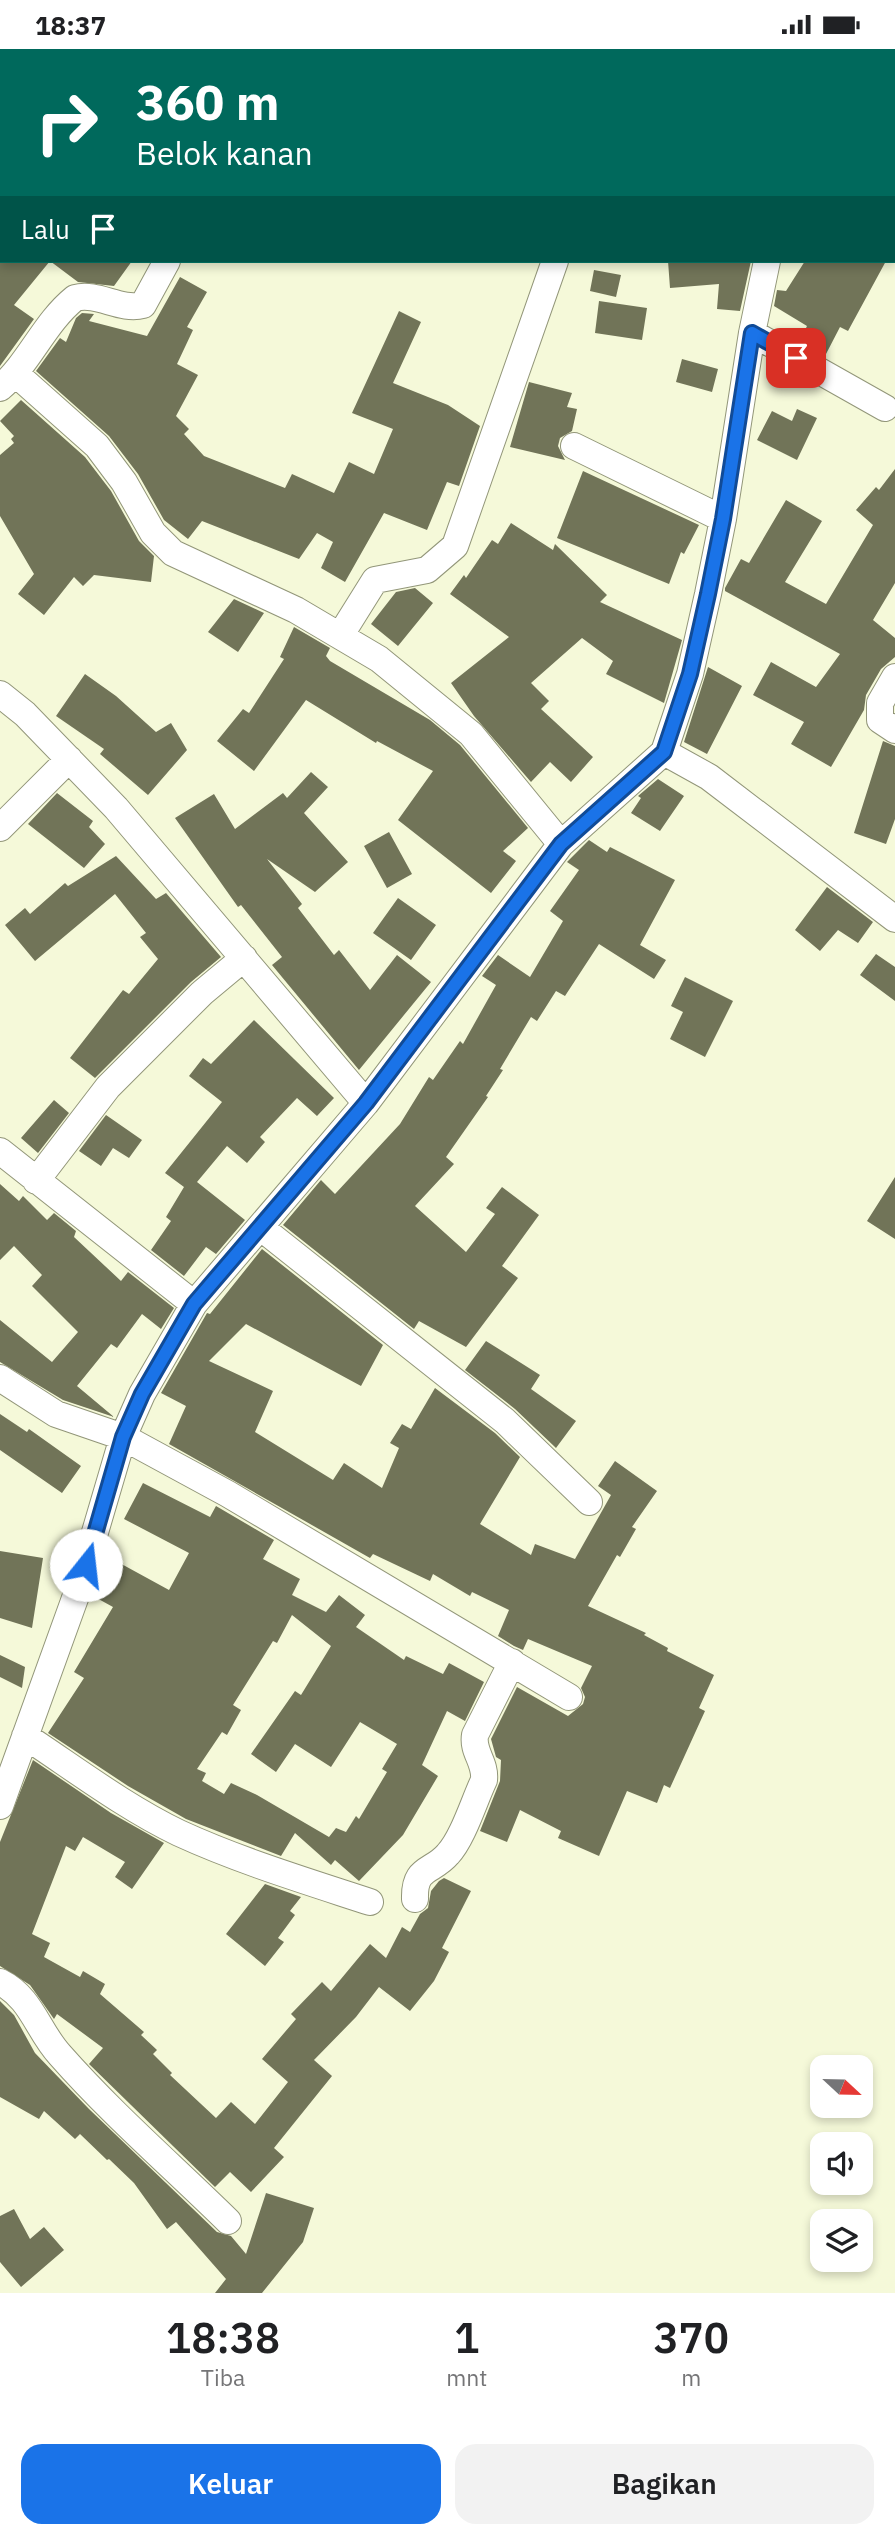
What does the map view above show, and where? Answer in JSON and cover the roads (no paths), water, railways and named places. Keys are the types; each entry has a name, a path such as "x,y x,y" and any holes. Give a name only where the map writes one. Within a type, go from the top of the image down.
{"street":[{"path":"166,263 143,306 128,306 90,296 75,298 8,381 97,446 124,482 153,533 173,553 244,583 379,659 471,734 561,844"},
{"path":"340,636 372,583 427,570 455,546 554,263"},
{"path":"0,1806 78,1590 123,1437 142,1394 194,1304 366,1103 561,844 664,752 690,674 723,519 752,333 768,263"},
{"path":"752,333 885,408"},
{"path":"574,446 723,519"},
{"path":"895,677 880,703 880,720 895,730"},
{"path":"0,694 116,808 366,1103"},
{"path":"664,752 709,777 895,919"},
{"path":"0,828 69,759"},
{"path":"36,1181 108,1087 202,993 244,958"},
{"path":"0,1151 194,1304"},
{"path":"260,1227 477,1398 542,1454 589,1502"},
{"path":"0,1378 18,1392 72,1421 123,1437 228,1494 569,1697"},
{"path":"415,1899 416,1882 422,1872 450,1852 484,1780 485,1770 473,1745 475,1735 512,1662"},
{"path":"25,1736 134,1807 178,1832 270,1868 370,1902"},
{"path":"0,1982 14,1989 32,2009 58,2053 228,2221"}]}
